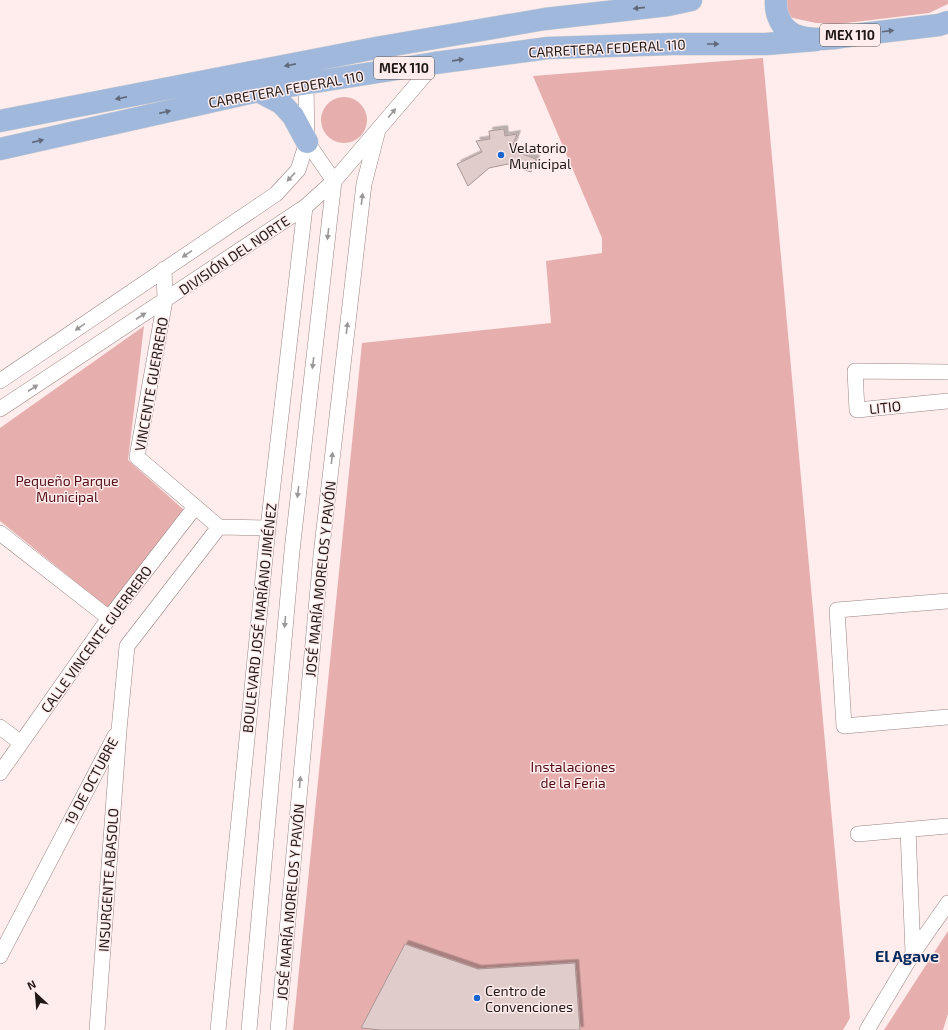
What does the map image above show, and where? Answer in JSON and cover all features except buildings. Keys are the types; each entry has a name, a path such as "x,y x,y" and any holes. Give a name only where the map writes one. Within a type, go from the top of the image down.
{"main road":[{"name":"CARRETERA FEDERAL 110","path":"0,121 376,48 545,19 668,5 691,0"},
{"name":"MEX 110","path":"776,0 779,21 786,29 795,35 816,40 939,25 948,22"},
{"path":"306,84 316,73 327,66 514,33 528,28 545,19"},
{"name":"CARRETERA FEDERAL 110","path":"0,150 258,91 436,63 548,48 672,44 766,44 816,40"},
{"path":"258,91 281,103 293,116 307,142"}],"street":[{"name":"DIVISIÓN DEL NORTE","path":"0,410 305,207 334,182 436,63"},
{"name":"DIVISIÓN DEL NORTE","path":"0,381 276,194 298,170 307,142 306,84"},
{"name":"JOSÉ MARÍA MORELOS Y PAVÓN","path":"278,1030 321,555 364,184 378,130"},
{"path":"307,142 334,182"},
{"name":"JOSÉ MARÍA MORELOS Y PAVÓN","path":"249,1030 292,551 334,182"},
{"name":"BOULEVARD JOSÉ MARÍANO JIMÉNEZ","path":"218,1030 268,528 305,207"},
{"path":"164,270 165,300"},
{"name":"VINCENTE GUERRERO","path":"165,300 137,457 219,527"},
{"name":"LITIO","path":"948,372 855,371 857,410 948,401"},
{"name":"CALLE VINCENTE GUERRERO","path":"0,773 109,618 195,508"},
{"path":"219,527 268,528"},
{"name":"19 DE OCTUBRE","path":"0,956 118,730 126,646 219,527"},
{"path":"0,533 109,618"},
{"path":"948,601 837,610 844,726 948,717"},
{"path":"0,727 21,743"},
{"name":"INSURGENTE ABASOLO","path":"97,1030 118,730"},
{"path":"858,834 948,826"},
{"path":"908,830 913,953"},
{"path":"867,1030 913,953 948,903"}],"green space":[{"path":"779,0 948,0 948,4 929,13 838,24 816,23 793,18 786,15"},
{"name":"Instalaciones de la Feria","path":"763,58 850,1018 843,1030 293,1030 362,343 551,323 546,261 602,253 602,238 533,76"},
{"path":"339,97 349,97 357,101 363,107 367,115 367,125 363,133 357,139 349,143 339,143 331,139 325,133 321,125 321,115 325,107 331,101"},
{"name":"Pequeño Parque Municipal","path":"144,326 128,460 185,511 108,608 0,521 0,428"},
{"path":"948,931 948,1014 943,1030 884,1030"}],"place":[{"name":"Velatorio Municipal","path":"501,155"},
{"name":"Centro de Convenciones","path":"477,998"}],"district":[{"name":"El Agave","path":"907,955"}]}
